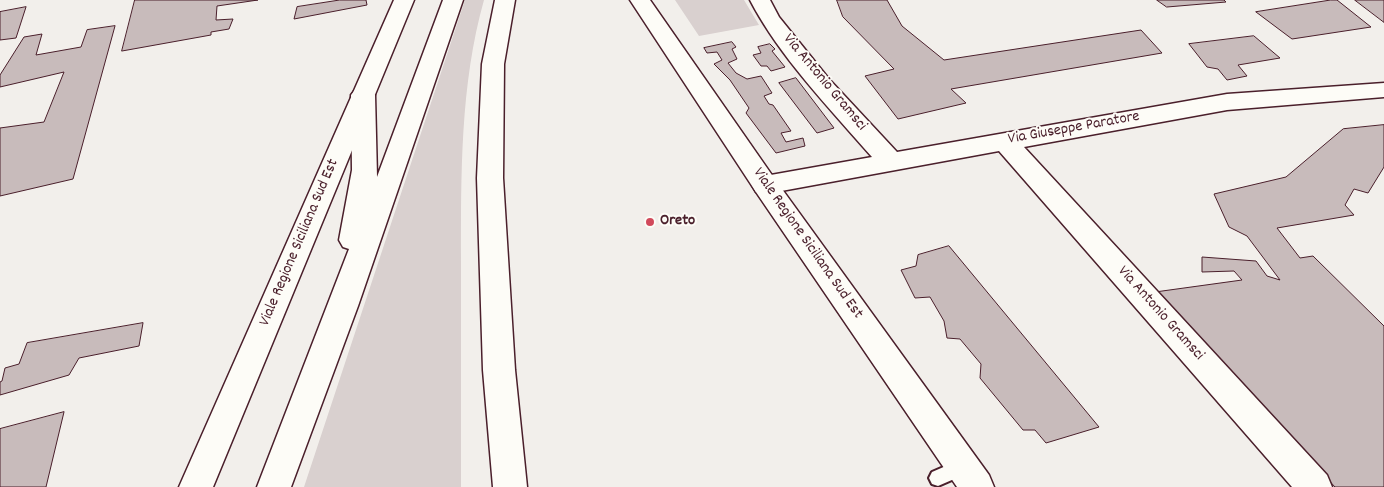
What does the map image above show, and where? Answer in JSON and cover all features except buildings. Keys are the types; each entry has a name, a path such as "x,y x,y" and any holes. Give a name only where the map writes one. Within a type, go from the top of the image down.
{"street":[{"name":"Viale Regione Siciliana Sud Est","path":"196,487 404,0"},
{"path":"274,487 343,306 453,0"},
{"path":"505,0 493,64 490,178 499,370 510,487"},
{"name":"Viale Regione Siciliana Sud Est","path":"640,0 959,477"},
{"name":"Via Antonio Gramsci","path":"760,0 770,19 821,84 892,163"},
{"name":"Via Giuseppe Paratore","path":"765,185 1227,102 1384,90"},
{"path":"343,306 364,170 362,95"},
{"name":"Via Antonio Gramsci","path":"1004,141 1315,487"}],"shaded area":[{"path":"465,0 484,0 470,65 462,164 461,487 304,487"},
{"path":"675,0 744,0 759,25 699,36"}],"place":[{"name":"Oreto","path":"650,222"}]}
